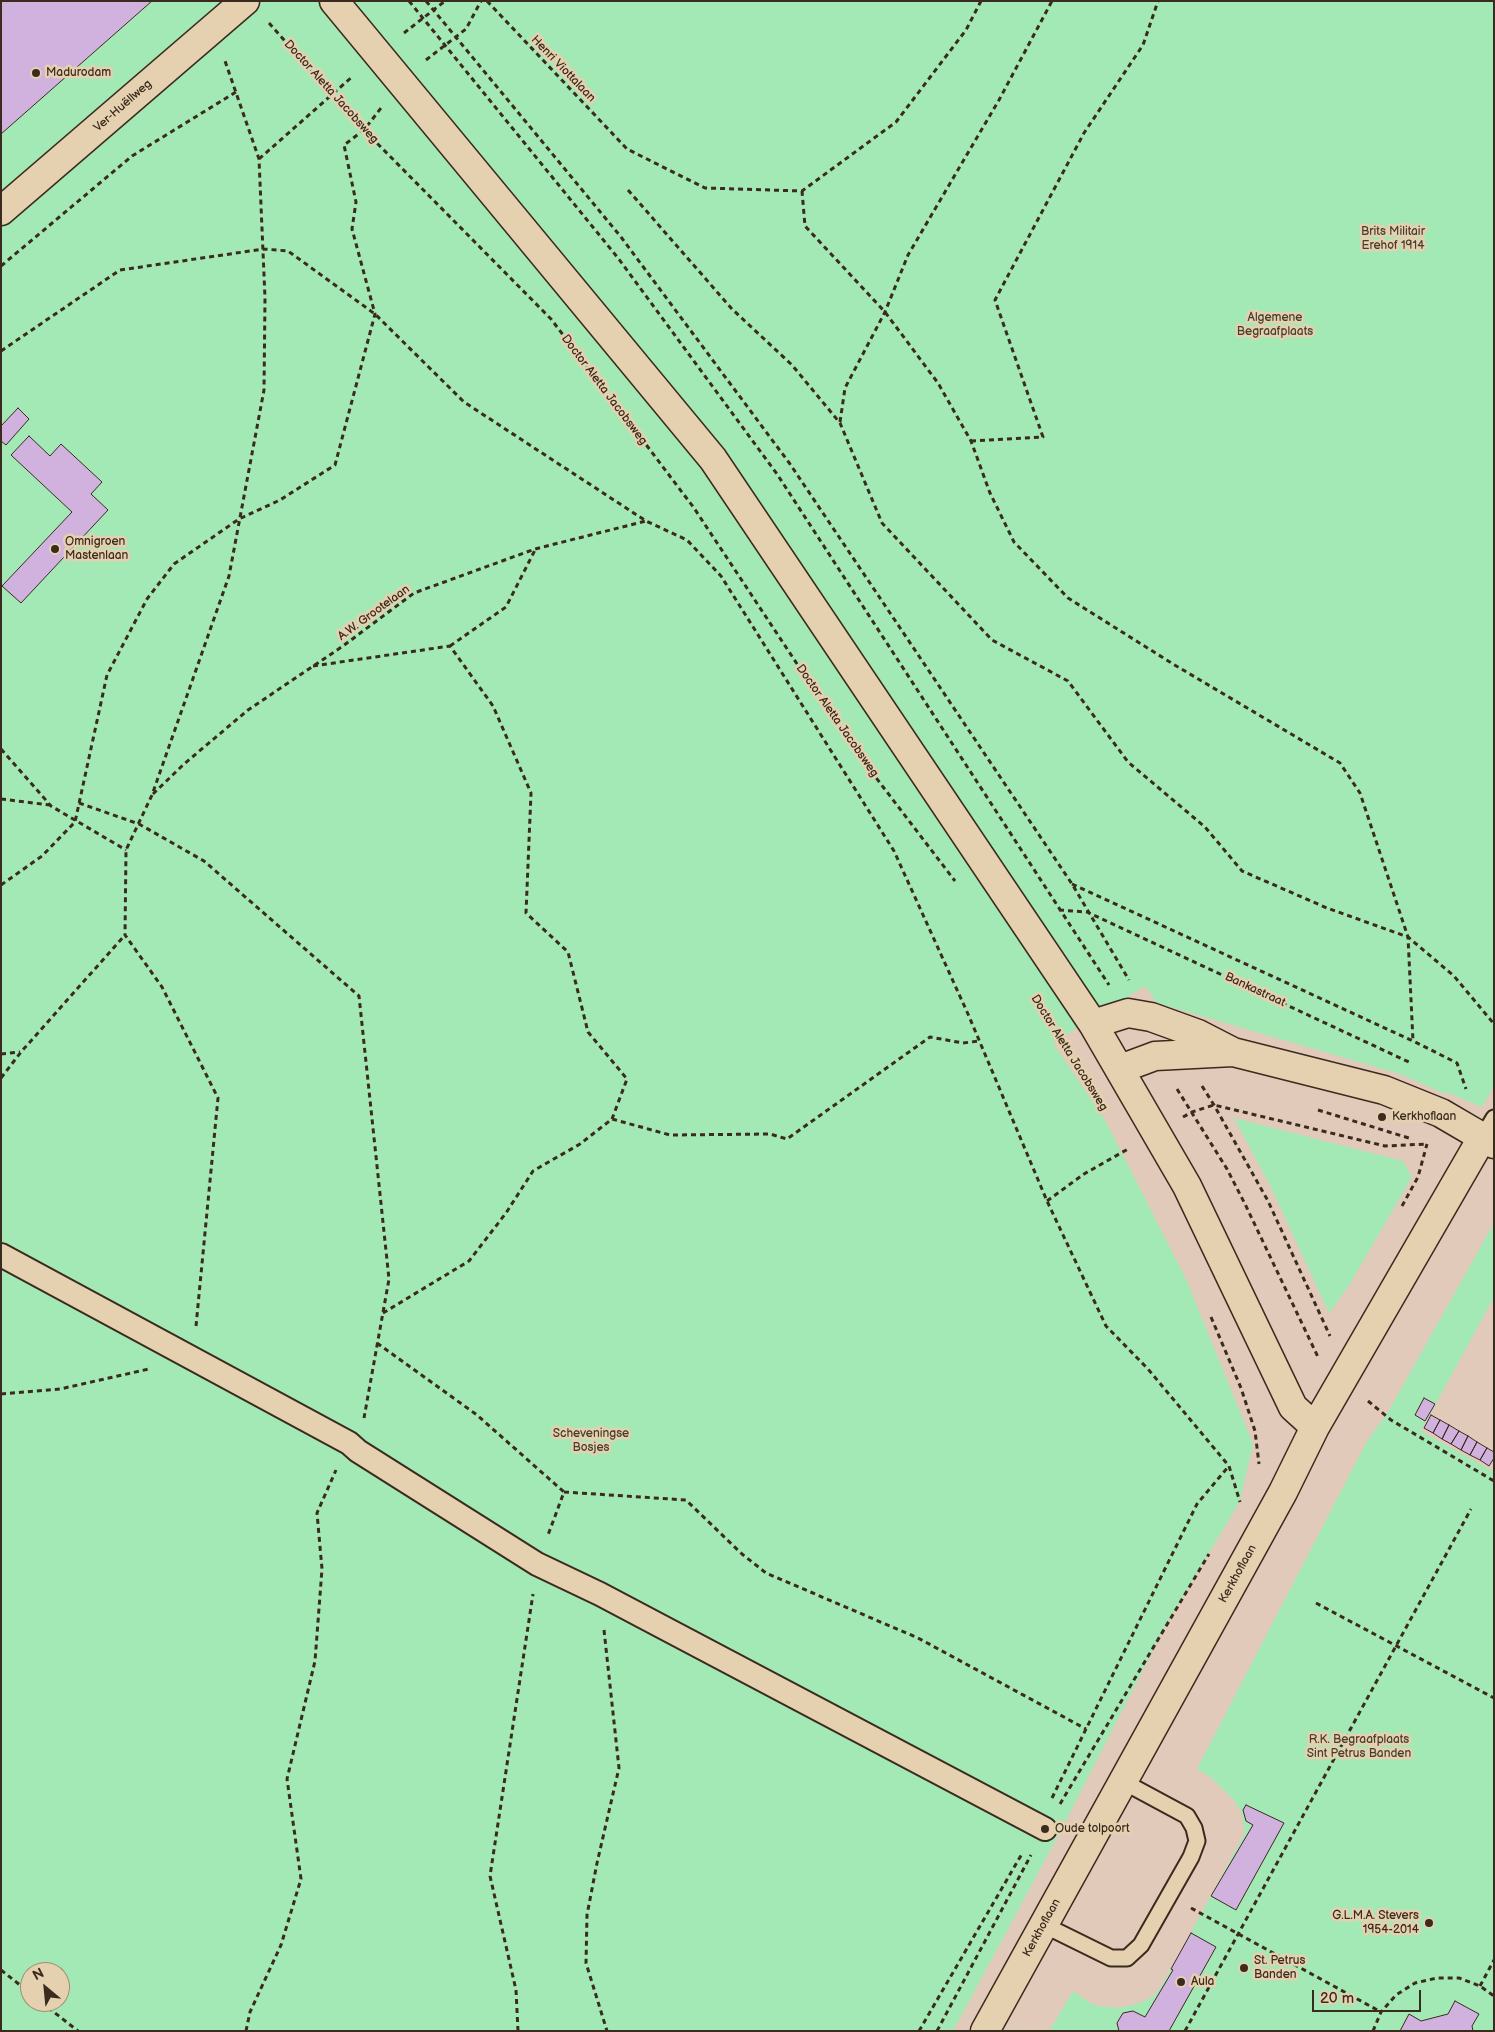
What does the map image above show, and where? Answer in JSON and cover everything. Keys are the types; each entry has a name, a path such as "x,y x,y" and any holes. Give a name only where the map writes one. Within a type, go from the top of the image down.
{"street":[{"name":"Ver-Huëllweg","path":"3,206 245,1"},
{"path":"334,1 712,459 1093,1024 1186,1186 1293,1407 1315,1427"},
{"path":"1093,1024 1128,1013 1151,1017 1198,1034 1233,1052 1384,1090 1490,1134"},
{"path":"1120,1069 1155,1056 1233,1052"},
{"name":"Kerkhoflaan","path":"985,2031 1283,1492 1315,1427 1490,1134"},
{"path":"1,1255 353,1447 537,1564 600,1594 1042,1827"}],"lane":[{"path":"1044,1925 1111,1958 1128,1958 1141,1944 1190,1857 1196,1841 1194,1828 1187,1816 1122,1781"}],"path":[{"path":"426,1 621,237 790,464 1072,884 1151,1017"},
{"path":"259,159 378,54 445,1"},
{"path":"1,885 42,856 75,822 107,674 147,599 174,564 239,520 280,500 335,465 375,314 352,229 356,202 344,145 364,130 401,82 466,28 481,1"},
{"name":"Henri Viottalaan","path":"486,1 627,149 705,188 802,191"},
{"path":"981,1 966,30 896,122 802,191 806,226 886,312 938,383 971,441 990,493 1014,542 1068,598 1173,664 1340,763 1360,793 1408,936 1413,1041"},
{"path":"840,423 845,388 886,312 908,255 999,100 1052,1"},
{"path":"971,441 1043,437 995,300 1084,133 1142,45 1158,1"},
{"name":"Doctor Aletta Jacobsweg","path":"269,23 364,130 550,319 694,508 848,741 960,888"},
{"path":"1,1394 60,1389 193,1360 218,1098 162,987 125,935 126,850 152,795 229,576 264,390 264,249 259,159 213,28"},
{"path":"1,266 132,156 236,92"},
{"path":"628,190 732,309 792,365 840,423 882,523 992,640 1068,681 1128,762 1205,827 1242,871 1327,908 1408,936 1454,976 1494,1024"},
{"path":"1,351 120,270 264,249 288,251 375,314 464,402 646,521 687,540 721,576 894,851 979,1040 1047,1201 1106,1326 1148,1369 1229,1466 1240,1501 1256,1541"},
{"name":"A.W. Grootelaan","path":"152,795 184,764 248,710 414,593 535,549 646,521"},
{"path":"313,666 450,646 506,607 535,549"},
{"path":"383,1313 469,1261 506,1213 533,1171 580,1144 612,1119 627,1079 588,1032 568,952 526,913 531,793 493,706 450,646"},
{"path":"1,749 51,806 75,822 126,850"},
{"path":"1,799 51,806"},
{"path":"79,803 138,824 204,861 359,996 389,1279 377,1343 353,1447 317,1513 322,1569 314,1661 287,1779 301,1879 281,1945 250,2012 246,2031"},
{"path":"1072,884 1457,1063 1490,1134"},
{"name":"Bankastraat","path":"1028,927 1060,909 1087,912 1415,1065"},
{"path":"1,1078 21,1052 125,935"},
{"path":"612,1119 670,1135 770,1134 787,1139 930,1037 963,1043 979,1040"},
{"path":"1,1054 21,1052"},
{"path":"1209,1084 1200,1083 1214,1104 1268,1201 1345,1375 1369,1403 1391,1420 1494,1481"},
{"path":"1176,1088 1184,1086"},
{"path":"1047,1201 1084,1174 1156,1132 1192,1112 1214,1104 1385,1146 1427,1144 1313,1108"},
{"path":"1124,1141 1133,1157"},
{"path":"1208,1310 1241,1388 1255,1431 1261,1473 1283,1492"},
{"path":"377,1343 477,1415 564,1492 686,1500 742,1554 766,1572 918,1638 1086,1729"},
{"path":"937,2031 1042,1827 1086,1729 1197,1504 1229,1466"},
{"path":"518,2031 516,1990 490,1876 537,1564 564,1492"},
{"path":"1235,1510 1240,1501"},
{"path":"1185,2031 1471,1508"},
{"path":"920,2031 1210,1552"},
{"path":"600,1594 619,1768 587,1915 586,1963 607,2031"},
{"path":"1316,1603 1494,1698"},
{"path":"1169,1895 1381,2012"},
{"path":"1480,1986 1494,1960"},
{"path":"1,1970 20,1985"},
{"path":"1373,2031 1381,2012 1396,1995 1415,1983 1437,1978 1459,1978 1480,1986 1494,1996"},
{"path":"54,2012 78,2031"}],"green space":[{"name":"Scheveningse Bosjes","path":"152,1 1494,1 1494,1086 1482,1107 1446,1092 1445,1094 1400,1074 1157,1003 1145,986 1053,1043 1105,1120 1186,1279 1253,1444 1240,1501 1166,1625 1058,1836 953,2031 1,2031 1,134"},
{"path":"1234,1118 1403,1161 1412,1177 1348,1287 1329,1313 1271,1187"},
{"name":"R.K. Begraafplaats Sint Petrus Banden","path":"1494,1223 1494,1297 1421,1431 1494,1472 1494,2031 1049,2031 1073,1991 1090,2003 1119,2008 1140,2003 1152,1997 1161,1987 1245,1833 1241,1811 1232,1798 1210,1777 1197,1769 1366,1443 1388,1412"}],"building":[{"name":"Madurodam","path":"1,1 152,1 1,134"},
{"path":"18,408 29,419 6,445 1,441 1,426"},
{"name":"Omnigroen Mastenlaan","path":"29,436 50,456 61,444 102,482 91,494 108,510 21,603 2,586 72,512 11,455"},
{"path":"1424,1398 1435,1404 1425,1421 1415,1415"},
{"path":"1431,1415 1440,1420 1433,1433 1424,1428"},
{"path":"1440,1420 1449,1425 1442,1439 1433,1433"},
{"path":"1449,1425 1459,1431 1451,1444 1442,1439"},
{"path":"1459,1431 1468,1436 1461,1450 1451,1444"},
{"path":"1468,1436 1477,1442 1470,1455 1461,1450"},
{"path":"1477,1442 1487,1448 1480,1460 1470,1455"},
{"path":"1487,1448 1494,1452 1494,1458 1489,1466 1480,1460"},
{"path":"1246,1805 1284,1823 1236,1910 1211,1896 1253,1825 1246,1821 1243,1810"},
{"name":"Aula","path":"1191,1933 1216,1947 1169,2031 1119,2031 1117,2023 1123,2013 1133,2011 1145,2017 1173,1970 1171,1969"},
{"path":"1455,2001 1479,2014 1472,2026 1473,2031 1400,2031 1409,2014 1421,2021 1448,2014"}],"place":[{"name":"Madurodam","path":"36,73"},
{"name":"Omnigroen Mastenlaan","path":"55,549"},
{"name":"Kerkhoflaan","path":"1382,1117"},
{"name":"Oude tolpoort","path":"1045,1829"},
{"name":"G.L.M.A. Stevers 1954-2014","path":"1429,1923"},
{"name":"St. Petrus Banden","path":"1244,1968"},
{"name":"Aula","path":"1181,1982"}],"park label":[{"name":"Brits Militair Erehof 1914","path":"1393,239"},
{"name":"Algemene Begraafplaats","path":"1275,325"}]}
